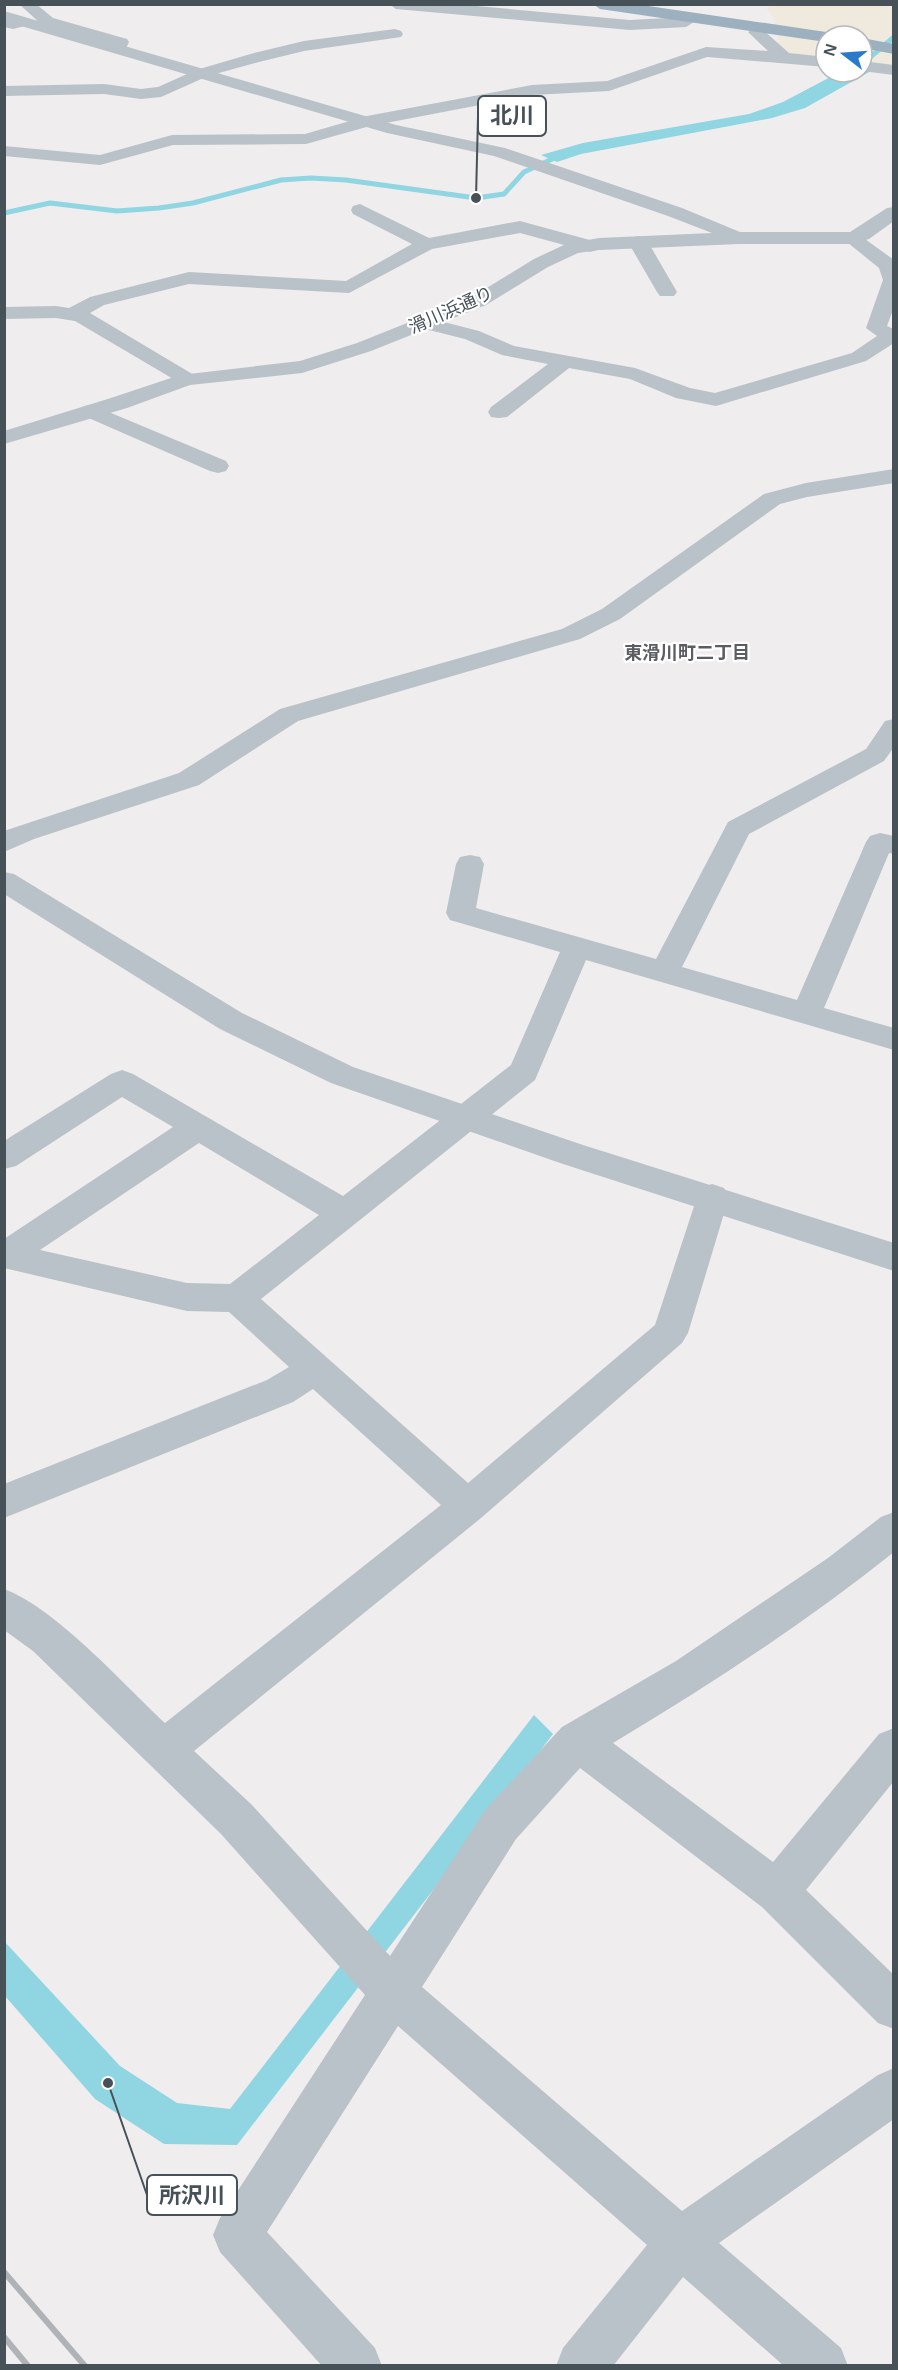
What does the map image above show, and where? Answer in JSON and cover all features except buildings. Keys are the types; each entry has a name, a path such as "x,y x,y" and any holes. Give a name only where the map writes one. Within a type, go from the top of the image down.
{"highway":[{"path":"600,4 814,35"},
{"path":"874,45 894,49"}],"street":[{"path":"26,4 47,21 121,42 118,49"},
{"path":"396,4 630,25 686,22 526,4"},
{"path":"4,16 367,122 519,159 714,225 739,238"},
{"path":"4,22 13,24 23,22"},
{"path":"756,33 784,57"},
{"path":"4,91 104,89 141,94 161,92 202,73 304,46 395,34"},
{"path":"4,151 100,160 172,140 306,139 367,122 532,90 609,86 706,52 814,61"},
{"path":"874,68 894,70"},
{"path":"360,210 426,244"},
{"name":"滑川浜通り","path":"4,438 187,379 302,367 364,347 479,301 573,248 638,242 739,238 851,238 862,235 894,212"},
{"path":"71,315 97,301 189,278 349,287 426,244 520,227 590,246"},
{"path":"424,323 472,335 509,351 635,374 684,393 716,400 859,357 892,337 876,328 893,280 888,265 851,238"},
{"path":"638,242 666,292"},
{"path":"4,313 56,312 81,316 187,379"},
{"path":"499,412 565,361"},
{"path":"92,411 218,466"},
{"path":"4,843 24,833 189,779 289,715 571,634 611,614 772,499 806,490 894,476"},
{"path":"664,972 738,828 875,754 894,727"},
{"path":"806,1014 880,842 894,845"},
{"path":"470,864 460,913 894,1039"},
{"path":"4,881 231,1021 342,1075 466,1118 894,1257"},
{"path":"6,1254 52,1267 187,1297 237,1298 524,1072 577,947"},
{"path":"4,1157 122,1083 345,1214"},
{"path":"6,1254 198,1127"},
{"path":"164,1749 468,1506 670,1333 712,1197"},
{"path":"237,1298 468,1506"},
{"path":"4,1501 280,1391 315,1369"},
{"path":"357,2366 237,2235 501,1824 577,1740 690,1675 842,1570 894,1529"},
{"path":"4,1607 47,1638 236,1819 393,1992 823,2366"},
{"path":"577,1740 777,1892 894,2007"},
{"path":"777,1892 894,1748"},
{"path":"581,2366 680,2242 894,2091"}],"sand":[{"path":"770,4 893,6 893,70 874,68 874,24 814,24 814,60 780,53 774,18 767,9"}],"water":[{"path":"817,84 848,84 805,108 772,118 581,154 557,162 541,155 583,143 749,114 783,102"},
{"path":"534,1715 553,1734 237,2145 164,2144 95,2099 5,1996 4,1941 120,2066 177,2103 230,2109"}],"waterway":[{"path":"874,54 894,37"},
{"path":"4,213 50,203 117,211 159,208 193,203 281,180 311,178 346,180 476,198 504,194 524,172 563,154"}],"railway":[{"path":"4,2272 85,2366"},
{"path":"4,2337 28,2366"}],"place":[{"name":"北川","path":"476,198"},
{"name":"所沢川","path":"108,2083"}],"district":[{"name":"東滑川町二丁目","path":"687,653"}]}
